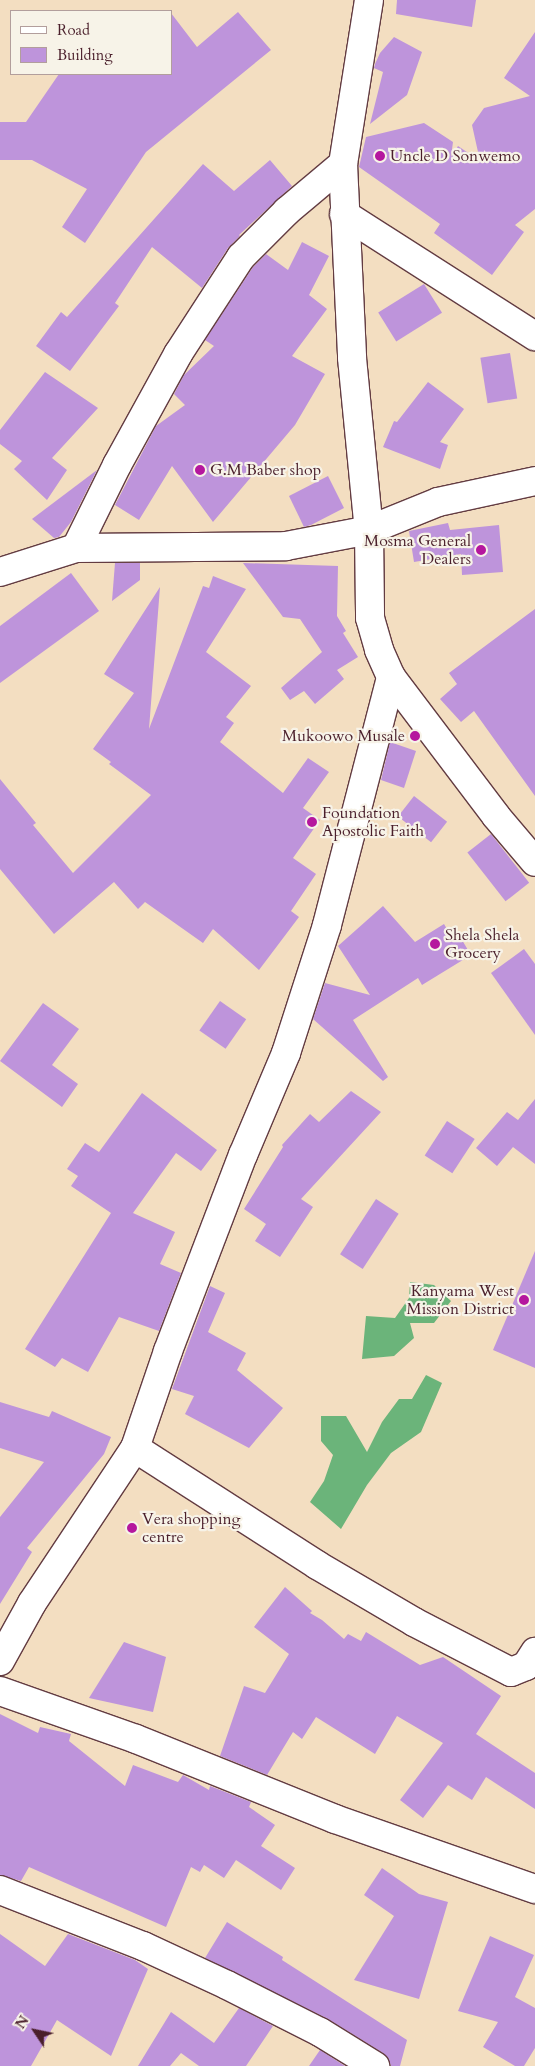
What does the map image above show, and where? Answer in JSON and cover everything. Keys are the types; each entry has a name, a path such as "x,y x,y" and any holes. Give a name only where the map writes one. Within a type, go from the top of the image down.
{"street":[{"path":"368,0 343,164 352,358 369,530 370,618 379,650 391,677 496,816 535,862"},
{"path":"76,548 116,465 178,354 241,257 287,211 343,164"},
{"path":"344,214 535,336"},
{"path":"0,572 76,548 286,546 369,530 438,502 535,481"},
{"path":"0,1661 32,1603 135,1448 168,1351 242,1155 286,1052 327,924 391,677"},
{"path":"135,1448 316,1565 422,1626 511,1672 526,1666 535,1652"},
{"path":"0,1691 136,1739 335,1819 535,1889"},
{"path":"0,1890 143,1946 227,1985 320,2032 375,2066"}],"green space":[{"path":"410,1282 434,1285 451,1301 434,1323 410,1323 414,1338 394,1356 362,1359 366,1316 395,1318 409,1298"},
{"path":"426,1375 442,1383 421,1432 391,1453 367,1485 341,1529 310,1502 324,1481 333,1455 321,1441 321,1416 346,1416 367,1452 382,1422 399,1399 412,1399"}],"building":[{"path":"397,0 476,0 472,27 396,14"},
{"path":"238,12 271,50 146,152 85,243 62,227 87,189 32,160 0,160 0,122 26,122 58,75 172,75 172,14 197,47"},
{"path":"535,32 535,209 515,225 524,232 492,275 434,233 440,224 359,167 366,137 424,123 453,142 451,157 458,146 480,161 472,125 484,108 530,96 504,78"},
{"path":"394,37 422,52 407,95 370,124 383,72 374,68 375,64 380,53"},
{"path":"270,160 292,186 239,235 228,248 202,288 152,247 115,303 119,306 70,371 36,346 61,312 67,317 203,164 234,191"},
{"path":"302,242 329,256 309,295 327,309 292,356 325,374 295,425 213,522 172,466 139,520 115,505 156,426 185,405 174,394 184,375 214,346 205,340 253,267 266,254 288,270"},
{"path":"424,284 442,313 396,341 378,313"},
{"path":"510,353 517,398 488,403 480,358"},
{"path":"45,372 98,408 52,458 67,470 47,500 14,469 22,461 0,444 0,430"},
{"path":"428,382 464,409 440,442 448,445 440,469 383,447 394,421 397,422"},
{"path":"97,470 71,522 59,537 54,538 32,519"},
{"path":"328,476 344,508 304,527 289,496"},
{"path":"448,523 450,530 499,525 503,572 462,575 461,554 414,562 409,531"},
{"path":"115,563 140,563 140,580 112,601"},
{"path":"243,563 338,566 337,616 346,631 343,633 358,657 337,670 344,679 315,704 304,691 290,700 281,688 322,652 300,619 283,617"},
{"path":"71,573 99,611 0,683 0,626"},
{"path":"213,576 246,589 206,652 251,686 226,717 234,723 220,742 283,793 308,758 329,772 303,808 320,820 293,858 316,874 291,911 299,917 259,970 213,929 203,943 145,902 138,909 114,882 54,934 0,869 0,779 36,823 33,825 73,873 151,795 109,764 111,762 93,749 134,693 104,674 160,587 149,729 203,586 209,588"},
{"path":"535,609 535,796 474,711 461,722 440,699 457,684 449,673"},
{"path":"390,742 416,751 404,788 381,780"},
{"path":"414,796 447,822 431,842 398,816"},
{"path":"491,834 529,883 506,901 467,852"},
{"path":"383,906 415,942 444,924 450,934 456,930 471,955 422,985 418,978 353,1020 388,1077 383,1081 313,1019 325,983 370,995 338,946"},
{"path":"524,949 535,964 535,1035 491,973"},
{"path":"220,1001 246,1019 226,1049 199,1030"},
{"path":"43,1003 79,1029 52,1065 78,1084 62,1107 0,1061"},
{"path":"351,1091 381,1112 301,1199 313,1207 280,1257 255,1241 266,1224 244,1209 283,1147 282,1145 310,1114 319,1122"},
{"path":"142,1093 217,1150 201,1171 176,1153 133,1213 175,1232 160,1264 181,1273 159,1331 119,1317 88,1372 62,1358 55,1367 25,1349 111,1213 71,1186 78,1176 67,1169 85,1143 99,1152"},
{"path":"535,1099 535,1164 513,1147 497,1166 476,1148 507,1112 518,1120"},
{"path":"447,1121 475,1139 452,1173 425,1155"},
{"path":"376,1199 399,1214 363,1269 340,1254"},
{"name":"Kanyama West Mission District","path":"535,1251 535,1368 493,1350"},
{"path":"210,1286 225,1293 208,1332 246,1353 237,1370 283,1408 249,1448 185,1414 194,1396 172,1389"},
{"path":"0,1402 49,1417 52,1411 111,1437 104,1454 27,1548 32,1552 0,1604 0,1517 44,1462 0,1448"},
{"path":"285,1587 312,1611 310,1613 322,1620 344,1639 348,1634 361,1641 366,1632 420,1665 443,1657 501,1696 476,1734 535,1773 535,1809 486,1777 472,1800 448,1785 423,1818 400,1800 443,1743 397,1716 375,1754 316,1717 302,1739 293,1732 267,1775 220,1756 244,1686 265,1693 289,1654 254,1627"},
{"path":"124,1642 166,1657 153,1712 89,1698"},
{"path":"0,1714 38,1733 40,1727 71,1734 69,1741 125,1786 133,1765 178,1782 183,1775 209,1790 210,1786 251,1802 249,1807 275,1825 261,1846 295,1868 281,1890 236,1860 224,1878 204,1865 200,1872 191,1867 166,1927 29,1867 21,1881 0,1875"},
{"path":"382,1868 419,1894 448,1902 419,1999 354,1980 394,1916 364,1895"},
{"path":"227,1922 283,1957 282,1960 407,2040 400,2066 391,2066 388,2058 383,2053 328,2019 205,1958"},
{"path":"0,1934 45,1966 68,1934 135,1960 148,1969 111,2056 57,2020 31,2066 0,2066"},
{"path":"490,1936 534,1955 515,1997 535,2008 535,2048 524,2066 515,2066 483,2047 498,2022 458,2011"},
{"path":"239,2008 273,2026 246,2066 199,2066 181,2053 170,2066 138,2066 171,2012 214,2043"},
{"path":"320,2050 345,2066 309,2066"}],"place":[{"name":"Uncle D Sonwemo","path":"380,156"},
{"name":"G.M Baber shop","path":"200,470"},
{"name":"Mosma General Dealers","path":"481,550"},
{"name":"Mukoowo Musale","path":"415,736"},
{"name":"Foundation Apostolic Faith","path":"312,822"},
{"name":"Shela Shela Grocery","path":"435,944"},
{"name":"Kanyama West Mission District","path":"524,1300"},
{"name":"Vera shopping centre","path":"132,1528"}]}
